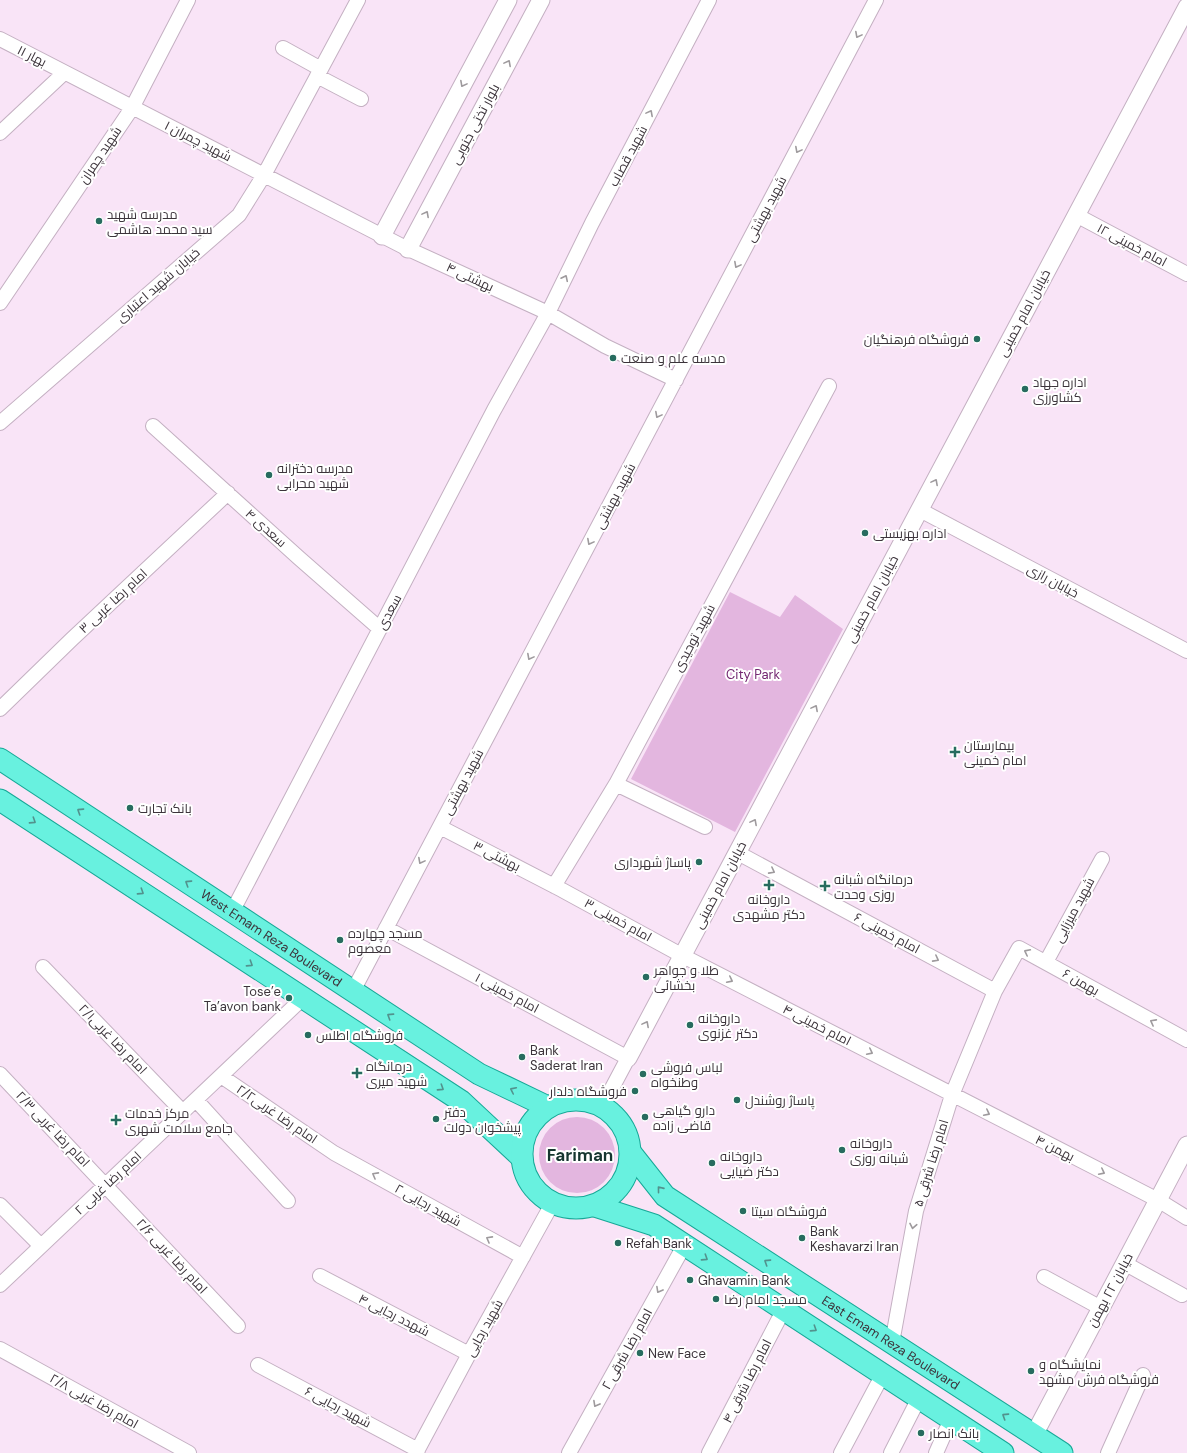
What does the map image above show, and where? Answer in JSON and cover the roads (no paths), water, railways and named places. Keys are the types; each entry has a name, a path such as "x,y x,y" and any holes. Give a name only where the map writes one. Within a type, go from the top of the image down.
{"main road":[{"name":"West Emam Reza Boulevard","path":"0,759 479,1074 548,1107"},
{"path":"0,800 461,1101 521,1157"},
{"path":"566,1101 585,1101 602,1107 617,1119 627,1135 631,1153 628,1170 621,1185 610,1198 595,1206 578,1209 565,1208 552,1204 533,1186 525,1175 521,1157 524,1137 533,1120 548,1107 566,1101"},
{"name":"East Emam Reza Boulevard","path":"631,1153 665,1196 1062,1453"},
{"path":"595,1206 654,1224 1003,1453"}],"street":[{"name":"شهید چمران","path":"0,303 132,108 188,0"},
{"name":"خیابان شهید اعتباری","path":"0,423 240,215 264,175 358,0"},
{"path":"382,236 508,0"},
{"name":"بلوار تختی جنوبی","path":"408,249 541,0"},
{"name":"شهید قصاب","path":"548,313 596,216 709,0"},
{"name":"شهید بهشتی","path":"353,991 876,0"},
{"name":"خیابان امام خمینی","path":"602,1107 1187,7"},
{"name":"بهار ۱۱","path":"0,40 132,108"},
{"path":"283,48 361,99"},
{"path":"0,133 64,72"},
{"name":"شهید چمران ۱","path":"132,108 264,175"},
{"name":"بهشتی ۴","path":"264,175 408,249 548,313 605,346 676,380"},
{"name":"امام خمینی ۱۲","path":"1076,215 1187,274"},
{"name":"سعدی","path":"232,912 494,410 548,313"},
{"name":"شهید توحیدی","path":"554,886 616,784 829,386"},
{"name":"سعدی ۴","path":"153,426 380,629"},
{"name":"امام رضا غربی ۳","path":"0,709 72,639 228,493"},
{"name":"خیابان رازی","path":"920,510 1187,651"},
{"path":"616,784 705,827"},
{"name":"بهشتی ۳","path":"440,827 554,886"},
{"name":"امام خمینی ۶","path":"738,853 995,991"},
{"name":"شهید میرزایی","path":"1046,962 1102,859"},
{"name":"امام خمینی ۳","path":"554,886 683,956"},
{"name":"امام خمینی ۱","path":"386,928 628,1058"},
{"name":"بهمن ۶","path":"995,991 1019,948 1187,1040"},
{"name":"امام خمینی ۴","path":"683,956 952,1095"},
{"name":"امام رضا غربی۲/۱","path":"43,967 184,1112"},
{"name":"امام رضا شرقی ۵","path":"892,1343 916,1211 952,1095 995,991"},
{"name":"امام رضا غربی ۲","path":"0,1285 303,998"},
{"name":"امام رضا غربی ۲/۳","path":"0,1074 106,1185"},
{"name":"امام رضا غربی۲/۲","path":"221,1076 334,1153"},
{"name":"بهمن ۴","path":"952,1095 1158,1200 1187,1218"},
{"path":"196,1100 288,1201"},
{"name":"خیابان ۲۲ بهمن","path":"1034,1435 1187,1145"},
{"name":"شهید رجایی ۲","path":"334,1153 523,1258"},
{"name":"امام رضا غربی ۲/۶","path":"106,1185 238,1326"},
{"name":"شهید رجایی","path":"417,1452 552,1204"},
{"path":"0,1205 41,1246"},
{"name":"امام رضا شرقی ۲","path":"569,1453 684,1244"},
{"path":"1124,1263 1182,1295"},
{"name":"شهدد رجایی ۴","path":"320,1276 469,1354"},
{"path":"1044,1277 1101,1308"},
{"name":"امام رضا شرقی ۴","path":"710,1453 784,1309"},
{"name":"امام رضا غربی ۲/۸","path":"0,1349 189,1453"},
{"name":"شهید رجایی ۶","path":"258,1365 417,1452"},
{"path":"841,1453 883,1374"},
{"path":"1108,1453 1144,1376"},
{"path":"892,1453 919,1398"},
{"path":"936,1453 951,1419"}],"place":[{"name":"مدرسه شهید سید محمد هاشمی","path":"99,221"},
{"name":"فروشگاه فرهنگیان","path":"977,339"},
{"name":"مدسه علم و صنعت","path":"613,358"},
{"name":"اداره جهاد کشاورزی","path":"1025,389"},
{"name":"مدرسه دخترانه شهید محرابی","path":"269,475"},
{"name":"اداره بهزیستی","path":"865,533"},
{"name":"بیمارستان امام خمینی","path":"955,752"},
{"name":"بانک تجارت","path":"130,808"},
{"name":"پاساژ شهرداری","path":"699,862"},
{"name":"داروخانه دکتر مشهدی","path":"769,885"},
{"name":"درمانگاه شبانه روزی وحدت","path":"825,886"},
{"name":"مسجد چهارده معصوم","path":"340,940"},
{"name":"طلا و جواهر بخشائی","path":"646,977"},
{"name":"Tose’e Ta’avon bank","path":"289,998"},
{"name":"داروخانه دکتر غزنوی","path":"690,1025"},
{"name":"فروشگاه اطلس","path":"308,1035"},
{"name":"Bank Saderat Iran","path":"522,1057"},
{"name":"درمانگاه شهید میری","path":"357,1073"},
{"name":"لباس فروشی وطنخواه","path":"643,1074"},
{"name":"فروشگاه دلدار","path":"635,1091"},
{"name":"پاساژ روشندل","path":"737,1100"},
{"name":"دارو گیاهی قاضی زاده","path":"645,1117"},
{"name":"دفتر پیشخوان دولت","path":"436,1119"},
{"name":"مرکز خدمات جامع سلامت شهری","path":"116,1120"},
{"name":"داروخانه شبانه روزی","path":"842,1150"},
{"name":"داروخانه دکتر ضیایی","path":"712,1163"},
{"name":"فروشگاه سیتا","path":"743,1211"},
{"name":"Bank Keshavarzi Iran","path":"802,1238"},
{"name":"Refah Bank","path":"618,1243"},
{"name":"Ghavamin Bank","path":"690,1280"},
{"name":"مسجد امام رضا","path":"716,1299"},
{"name":"New Face","path":"640,1353"},
{"name":"نمایشگاه و فروشگاه فرش مشهد","path":"1031,1371"},
{"name":"بانک انصار","path":"921,1433"}],"district":[{"name":"Fariman","path":"580,1155"}],"park label":[{"name":"City Park","path":"753,674"}]}
